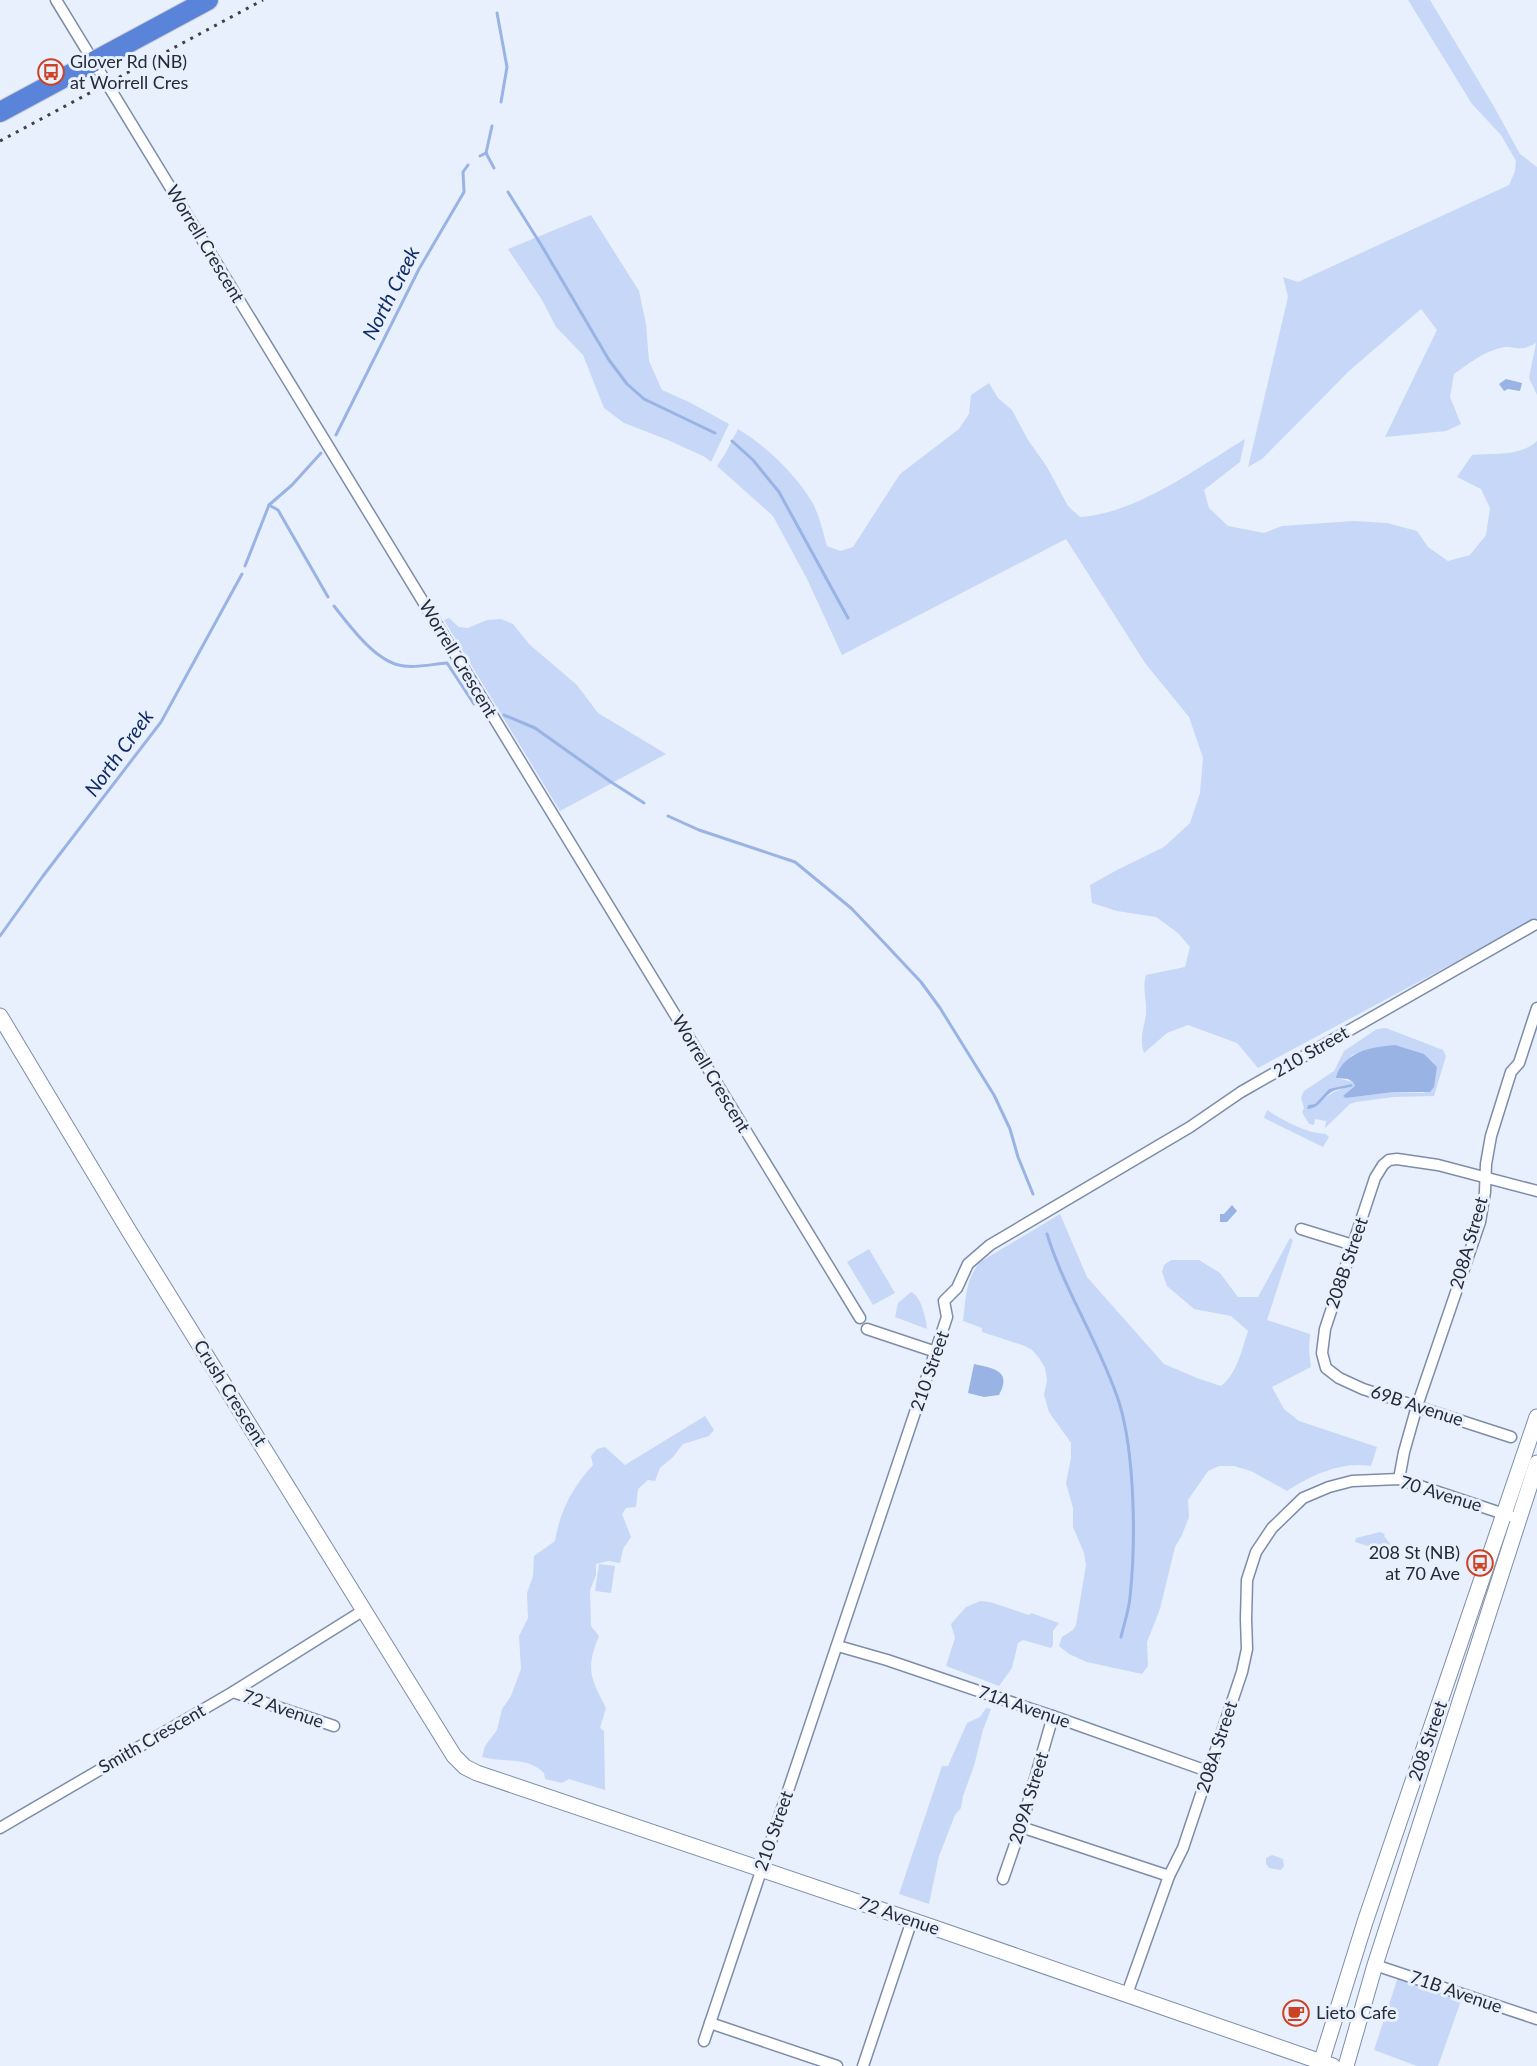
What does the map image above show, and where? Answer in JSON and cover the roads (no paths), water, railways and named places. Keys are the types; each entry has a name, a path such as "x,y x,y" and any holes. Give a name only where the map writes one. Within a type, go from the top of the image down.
{"highway":[{"path":"0,112 208,0"}],"main road":[{"name":"Crush Crescent","path":"0,1016 135,1241 454,1756 465,1767"},
{"name":"208 Street","path":"1344,2066 1511,1517 1537,1417"},
{"name":"208 Street","path":"1324,2065 1365,1922 1511,1517 1537,1463"},
{"name":"72 Avenue","path":"465,1767 1127,1994 1324,2065"},
{"path":"1344,2066 1340,2060 1341,2046 1365,1959 1365,1922"}],"street":[{"name":"Worrell Crescent","path":"56,0 860,1318"},
{"name":"210 Street","path":"704,2041 948,1317 944,1301 957,1288 968,1264 978,1254 1191,1127 1241,1092 1534,924"},
{"name":"208A Street","path":"1399,1479 1417,1406 1480,1222 1486,1164 1493,1128 1511,1072 1519,1063 1537,1008"},
{"name":"208B Street","path":"1326,1368 1322,1353 1325,1329 1378,1172 1386,1162 1394,1159 1419,1162 1486,1179"},
{"path":"1486,1179 1537,1191"},
{"path":"1301,1229 1353,1245"},
{"path":"867,1329 936,1352"},
{"name":"69B Avenue","path":"1326,1368 1339,1378 1363,1389 1511,1437"},
{"name":"70 Avenue","path":"1295,1504 1316,1492 1352,1481 1399,1479 1511,1517"},
{"name":"208A Street","path":"1127,1994 1169,1876 1183,1848 1210,1772 1245,1661 1247,1580 1256,1552 1272,1528 1295,1504"},
{"name":"Smith Crescent","path":"0,1828 232,1692 364,1610"},
{"name":"71A Avenue","path":"838,1646 887,1660 1053,1716 1210,1772"},
{"name":"72 Avenue","path":"232,1692 334,1726"},
{"name":"209A Street","path":"1003,1879 1021,1827 1053,1716"},
{"path":"1021,1827 1169,1876"},
{"path":"863,2066 912,1920"},
{"name":"71B Avenue","path":"1375,1965 1537,2019"},
{"path":"710,2023 837,2066"}],"waterway":[{"name":"North Creek","path":"497,13 507,67 501,102"},
{"name":"North Creek","path":"486,153 492,126"},
{"path":"486,153 494,168"},
{"name":"North Creek","path":"480,156 486,153"},
{"name":"North Creek","path":"336,435 419,269 464,192 463,172 468,165"},
{"path":"508,192 609,360 627,384 644,399 715,433"},
{"path":"732,441 753,460 779,492 848,618"},
{"name":"North Creek","path":"245,566 269,505 292,485 321,453"},
{"path":"269,505 278,510 328,597"},
{"name":"North Creek","path":"0,936 161,722 242,574"},
{"path":"334,606 364,642 383,658 404,666 415,667 447,663 474,704"},
{"path":"504,715 535,728 644,803"},
{"path":"668,816 699,830 795,862 851,908 921,982 940,1008 994,1095 1010,1129 1033,1194"},
{"path":"1047,1234 1063,1277 1111,1381 1124,1423 1133,1498 1133,1551 1128,1612 1121,1637"}],"railway":[{"path":"0,141 263,0"}],"place":[{"name":"Glover Rd (NB) at Worrell Cres","path":"51,72"},
{"name":"208 St (NB) at 70 Ave","path":"1480,1563"},
{"name":"Lieto Cafe","path":"1296,2013"}]}
